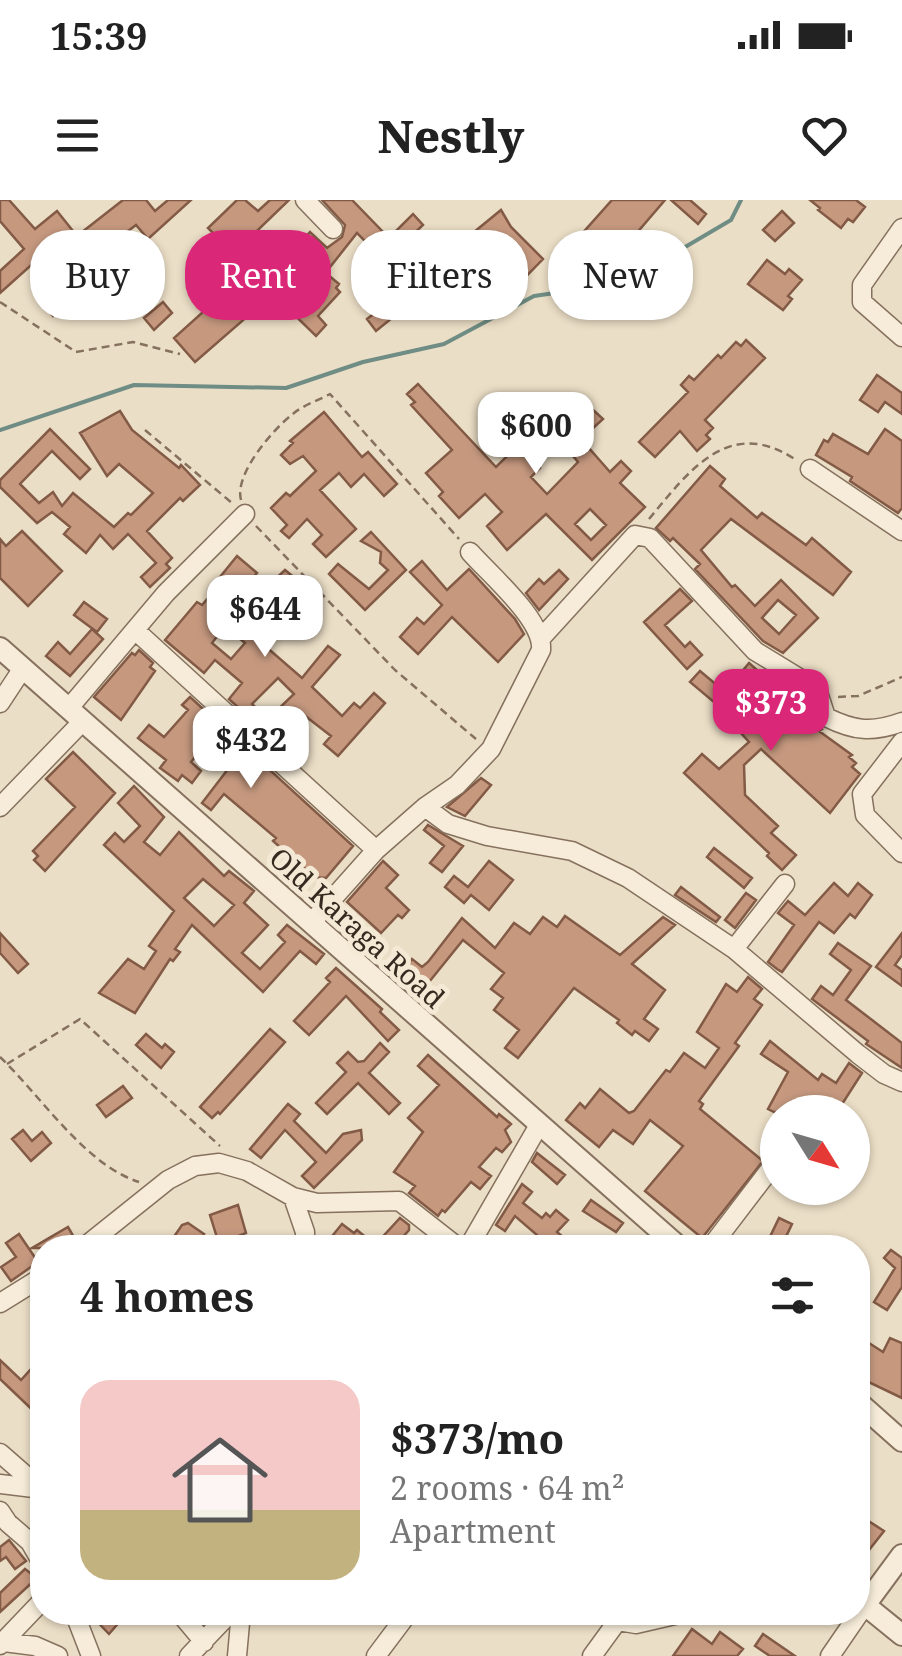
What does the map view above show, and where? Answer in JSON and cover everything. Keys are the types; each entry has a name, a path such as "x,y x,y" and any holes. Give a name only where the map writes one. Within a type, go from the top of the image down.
{"street":[{"path":"305,200 333,229"},
{"path":"902,228 862,285 862,302 902,337"},
{"path":"810,469 902,530"},
{"path":"0,806 76,715 135,630 245,514"},
{"path":"310,923 376,850 457,785 490,750 541,650 543,636 635,536 650,538 754,652 817,688 826,717 850,729 886,728 902,722"},
{"path":"470,552 543,636"},
{"path":"135,630 376,850"},
{"name":"Old Karaga Road","path":"0,648 665,1235"},
{"path":"0,702 24,668"},
{"path":"902,742 862,794 862,804 865,815 902,854"},
{"path":"426,807 448,824 488,836 572,851 628,878 670,910 734,949 858,1054 902,1082"},
{"path":"734,949 785,884"},
{"path":"476,1235 539,1125"},
{"path":"100,1235 168,1180 195,1166 219,1163 247,1170 293,1197 316,1203 398,1200 442,1235"},
{"path":"720,1235 760,1182"},
{"path":"293,1197 305,1235"},
{"path":"0,1303 30,1284"},
{"path":"870,1412 902,1440"},
{"path":"0,1453 30,1479"},
{"path":"0,1484 30,1488"},
{"path":"0,1511 30,1542"},
{"path":"870,1594 902,1555"},
{"path":"870,1612 902,1635"},
{"path":"2,1644 30,1614"},
{"path":"79,1625 91,1656"},
{"path":"189,1625 204,1642"},
{"path":"189,1656 220,1625"},
{"path":"237,1656 240,1625"},
{"path":"376,1656 399,1625"},
{"path":"592,1656 614,1625"},
{"path":"830,1656 849,1625"},
{"path":"2,1644 35,1646 58,1656"}],"path":[{"path":"0,302 76,352 132,342 180,354"},
{"path":"245,514 238,490 250,462 294,413 330,394 470,552"},
{"path":"145,430 245,514 395,670 490,750"},
{"path":"635,536 695,464 738,443 773,445 810,469"},
{"path":"817,688 841,698 858,696 902,677"},
{"path":"7,1064 80,1018 219,1145"},
{"path":"0,1058 86,1149 120,1174 136,1182 168,1180"}],"building":[{"path":"0,200 9,200 35,229 57,211 72,230 30,230 30,266 0,293 0,271 24,249 0,221"},
{"path":"123,200 146,200 155,211 168,200 191,200 158,230 140,230 136,225 129,230 85,230"},
{"path":"237,200 245,200 258,211 270,200 289,200 258,230 208,228"},
{"path":"322,200 352,200 381,230 351,230 351,241 331,266 331,245 342,237 345,225"},
{"path":"612,200 665,200 639,230 585,230"},
{"path":"671,200 690,200 706,214 698,224"},
{"path":"810,200 856,200 865,207 853,222 848,219 841,228"},
{"path":"501,210 514,230 477,230"},
{"path":"782,211 794,223 775,241 763,230"},
{"path":"413,214 423,225 418,230 397,230"},
{"path":"528,244 543,259 528,274"},
{"path":"767,260 785,274 789,269 802,280 788,296 792,299 783,310 748,284"},
{"path":"331,277 339,284 336,288 340,292 331,302"},
{"path":"146,320 165,320 154,330"},
{"path":"194,320 243,320 195,362 174,338"},
{"path":"300,320 322,320 326,325 316,336"},
{"path":"368,320 390,320 376,331"},
{"path":"746,340 765,358 705,420 713,428 706,435 710,439 697,451 680,431 655,457 639,442 688,392 681,385 689,376 694,380 736,342 741,346"},
{"path":"877,375 902,393 902,414 885,402 878,412 860,400"},
{"path":"418,384 496,467 541,423 535,416 552,401 557,407 570,395 577,395 603,419 581,439 610,472 621,461 631,471 620,483 645,507 592,560 546,514 507,550 487,526 502,512 485,494 459,518 439,496 443,492 426,473 452,450 411,405 415,402 407,394","holes":["550,433 578,462 547,494 531,477 540,468 528,455","590,509 606,525 591,540 575,524"]},
{"path":"120,411 132,430 179,468 181,465 200,485 183,501 180,498 147,531 172,558 166,564 170,568 150,587 141,577 156,563 128,534 113,549 100,535 86,553 64,534 70,527 52,512 37,523 0,487 0,480 50,429 90,469 80,479 52,451 20,484 39,503 53,492 62,506 73,493 114,527 153,493 119,464 107,476 80,433"},
{"path":"324,412 362,457 368,452 397,484 384,496 364,474 351,487 339,473 320,490 356,529 326,557 313,544 322,535 307,519 289,538 281,531 287,525 271,508 316,471 303,456 290,464 281,455 293,443 290,441"},
{"path":"885,429 902,441 902,508 898,513 816,455 824,440 828,442 833,434 868,454"},
{"path":"710,466 725,479 720,486 757,518 762,513 806,545 812,538 851,572 833,595 731,519 701,550 732,587 735,585 755,606 781,580 818,618 783,653 763,641 695,569 700,564 673,538 670,541 656,528","holes":["778,600 796,615 779,634 762,618"]},
{"path":"22,531 62,571 28,606 0,578 0,539 6,546"},
{"path":"371,532 406,570 365,610 329,574 338,564 369,589 388,570 380,563 381,552 361,541"},
{"path":"237,556 257,573 244,588 249,593 244,598 264,615 279,597 267,587 285,570 308,589 264,645 302,678 328,646 340,655 312,687 342,716 354,703 360,708 374,693 385,703 338,756 324,744 331,736 300,712 282,732 297,744 289,754 229,699 242,683 215,660 204,673 165,640 197,602 202,605 224,580 220,577","holes":["225,626 245,643 231,659 212,643","278,678 294,694 268,719 252,704"]},
{"path":"422,561 447,590 469,569 515,619 524,634 498,662 452,617 418,654 400,637 417,618 424,624 442,605 410,572"},
{"path":"559,570 568,579 539,610 526,593 539,579 544,584"},
{"path":"680,589 692,601 665,625 685,647 690,642 702,655 687,669 644,622"},
{"path":"84,602 107,619 97,632 74,615"},
{"path":"92,629 103,639 70,676 46,656 58,642 70,654"},
{"path":"139,650 153,663 150,667 155,671 121,720 94,697"},
{"path":"749,663 772,683 776,679 801,694 798,696 810,707 808,714 822,729 819,731 852,755 849,757 856,763 852,767 860,774 830,813 761,749 744,765 745,795 778,826 771,833 796,855 782,870 684,773 702,754 719,769 749,742 730,721 733,718 690,682 700,671 725,692"},
{"path":"190,697 353,846 326,878 314,877 224,794 211,810 202,803 238,756 214,735 191,762 201,771 192,783 182,775 178,781 160,768 166,760 138,738 149,725 164,737 188,710 182,705"},
{"path":"73,752 115,793 45,871 34,860 38,856 33,851 75,807 46,779"},
{"path":"481,778 491,785 465,816 447,807"},
{"path":"134,786 164,817 144,842 160,855 179,832 224,876 229,871 254,891 244,903 268,925 242,953 260,969 285,942 278,935 287,925 324,954 316,964 300,951 263,992 192,925 175,949 180,952 173,961 170,959 135,1013 99,993 128,959 144,969 156,951 149,946 174,911 104,845 115,833 124,842 140,826 118,803","holes":["203,879 234,905 214,926 184,898"]},
{"path":"428,825 463,846 442,872 430,863 444,846 424,830"},
{"path":"714,848 752,878 744,888 707,857"},
{"path":"383,861 398,875 386,888 409,910 402,918 398,915 381,933 347,902"},
{"path":"489,861 513,880 489,910 471,895 464,903 445,887 454,876 468,887"},
{"path":"834,883 848,896 858,883 872,895 855,918 850,914 834,933 819,922 782,972 777,969 768,962 794,925 778,913 788,901 805,915"},
{"path":"681,887 720,917 716,922 675,895"},
{"path":"746,893 756,900 735,928 725,920"},
{"path":"565,916 620,955 663,917 675,925 632,964 665,990 644,1019 658,1029 649,1041 635,1031 632,1035 617,1023 619,1020 574,988 518,1058 505,1048 519,1030 494,1010 503,998 491,989 504,973 463,940 425,987 404,970 412,959 422,967 428,962 462,918 495,948 514,923 530,934 543,917 557,927"},
{"path":"0,933 28,964 18,973 0,953"},
{"path":"902,933 902,955 895,965 902,970 902,986 876,967"},
{"path":"838,943 871,966 846,1000 902,1043 902,1068 812,999 821,986 833,995 851,970 830,954"},
{"path":"336,968 382,1009 380,1012 399,1030 388,1041 346,996 309,1035 294,1021 330,982 326,978"},
{"path":"748,977 762,989 754,999 762,1005 735,1043 739,1046 699,1101 703,1104 700,1109 760,1159 760,1165 704,1235 698,1235 645,1191 683,1146 650,1120 633,1144 613,1130 599,1147 566,1120 580,1103 585,1108 600,1089 629,1113 634,1111 684,1053 705,1068 719,1048 697,1032 726,984 737,992"},
{"path":"270,1029 285,1042 212,1118 200,1107"},
{"path":"146,1034 162,1048 165,1044 174,1052 161,1068 136,1045"},
{"path":"770,1041 818,1080 822,1074 836,1083 849,1063 862,1073 848,1095 776,1095 788,1072 761,1054"},
{"path":"380,1043 389,1052 369,1073 400,1103 389,1114 358,1083 327,1114 316,1103 346,1072 337,1063 348,1052 358,1062 364,1061"},
{"path":"428,1055 497,1117 499,1114 511,1124 505,1130 511,1142 502,1152 496,1148 479,1167 491,1176 480,1189 471,1182 438,1216 409,1193 415,1186 394,1172 423,1132 408,1118 439,1085 418,1066"},
{"path":"123,1086 132,1098 106,1117 97,1105"},
{"path":"288,1104 300,1114 294,1121 326,1153 343,1134 361,1130 362,1140 314,1188 302,1176 316,1162 285,1130 261,1158 250,1149"},
{"path":"23,1130 32,1141 42,1132 51,1143 31,1161 12,1139"},
{"path":"537,1153 565,1175 557,1184 532,1162"},
{"path":"522,1184 532,1192 523,1203 542,1218 546,1213 550,1217 556,1210 568,1220 557,1232 561,1235 537,1235 515,1216 505,1231 496,1225"},
{"path":"591,1200 623,1223 616,1232 583,1211"},
{"path":"238,1205 246,1233 216,1235 210,1215"},
{"path":"400,1218 409,1225 405,1235 384,1235"},
{"path":"779,1218 792,1224 787,1235 771,1235"},
{"path":"188,1223 204,1234 175,1235"},
{"path":"342,1224 354,1233 357,1230 363,1235 333,1235"},
{"path":"68,1227 73,1235 54,1235"},
{"path":"19,1234 30,1250 30,1268 11,1281 1,1267 16,1257 6,1243"},
{"path":"891,1250 902,1258 902,1287 887,1310 874,1302 895,1268 884,1258"},
{"path":"890,1338 902,1343 902,1398 870,1383 870,1344 883,1352"},
{"path":"0,1360 21,1380 30,1370 30,1408 0,1379"},
{"path":"870,1522 884,1531 870,1549"},
{"path":"9,1540 26,1561 15,1569 6,1557 0,1561 0,1547"},
{"path":"25,1569 30,1573 30,1584 0,1612 0,1593"},
{"path":"100,1625 117,1625 109,1634"},
{"path":"692,1629 712,1644 720,1632 743,1649 737,1656 673,1656"},
{"path":"763,1634 795,1656 770,1656 755,1646"}],"waterway":[{"path":"0,430 134,385 286,388 363,362 444,344 534,296 624,283 731,220 741,200"}]}
